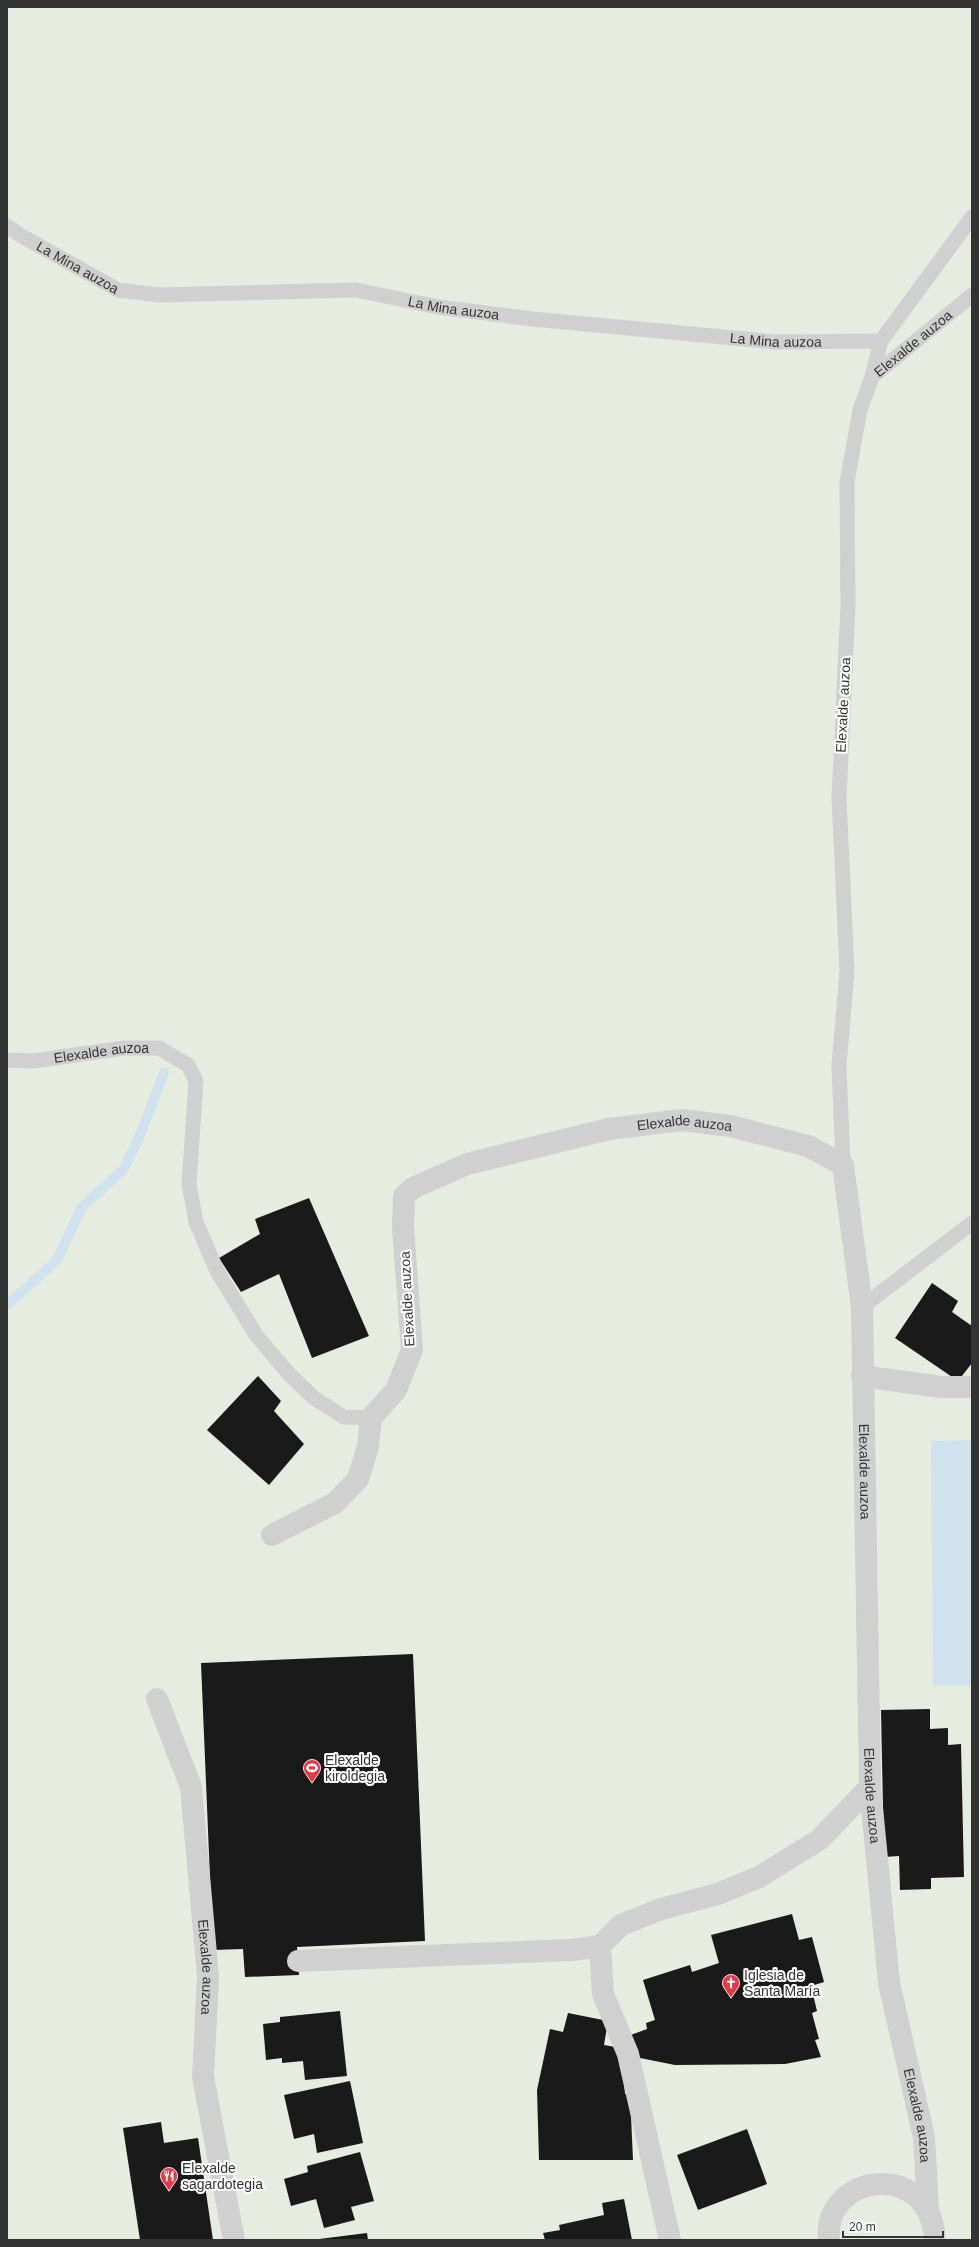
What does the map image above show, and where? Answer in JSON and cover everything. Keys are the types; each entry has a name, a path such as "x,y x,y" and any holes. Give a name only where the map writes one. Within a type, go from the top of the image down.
{"street":[{"name":"Elexalde auzoa","path":"371,1418 396,1390 412,1350 403,1227 404,1196 413,1188 467,1164 609,1128 682,1120 730,1126 808,1146 843,1165 862,1307 870,1786 889,1983 924,2137 928,2210"},
{"path":"862,1376 941,1387 972,1387"},
{"path":"272,1535 335,1503 358,1479 368,1446 371,1418"},
{"name":"Elexalde auzoa","path":"157,1699 191,1786 208,1976 203,2077 234,2240"},
{"path":"298,1961 572,1950 600,1946 621,1925 661,1909 718,1894 758,1877 820,1840 870,1786"},
{"path":"600,1946 603,1994 628,2054 670,2240"},
{"path":"829,2240 828,2233 832,2216 841,2202 854,2191 870,2185 887,2183 903,2187 917,2196 928,2210 934,2225 935,2240"}],"lane":[{"path":"872,377 881,341 972,217"},
{"name":"La Mina auzoa","path":"7,226 20,236 118,290 159,294 356,290 438,308 533,319 776,342 881,341"},
{"name":"Elexalde auzoa","path":"843,1165 838,1066 847,971 838,798 848,606 847,482 860,410 872,377 972,295"},
{"name":"Elexalde auzoa","path":"7,1060 33,1060 124,1048 159,1048 188,1065 196,1081 189,1184 196,1222 217,1272 256,1335 289,1374 314,1398 344,1417 371,1418"},
{"path":"862,1307 972,1223"}],"shaded area":[{"path":"7,7 972,7 972,2240 7,2240"}],"water":[{"path":"972,1440 972,1686 933,1686 931,1441"}],"building":[{"path":"309,1198 369,1336 312,1358 279,1274 241,1292 219,1258 260,1234 255,1219"},
{"path":"932,1283 958,1301 952,1312 972,1326 972,1363 958,1381 895,1338"},
{"path":"258,1376 281,1401 274,1411 304,1444 269,1485 207,1430"},
{"name":"Elexalde kiroldegia","path":"413,1654 425,1941 297,1947 299,1975 245,1977 243,1949 213,1950 201,1663"},
{"path":"930,1709 930,1729 948,1728 948,1745 961,1744 964,1877 931,1878 931,1889 900,1890 899,1856 884,1857 881,1710"},
{"name":"Iglesia de Santa María","path":"792,1914 799,1940 812,1937 824,1982 811,1986 817,2011 812,2013 819,2039 815,2040 821,2057 785,2064 675,2065 640,2058 628,2036 647,2029 646,2023 655,2020 643,1980 690,1965 692,1972 719,1963 711,1935"},
{"path":"340,2011 347,2076 305,2080 303,2061 282,2063 282,2058 266,2060 263,2024 280,2022 280,2017"},
{"path":"568,2013 608,2021 604,2045 621,2048 625,2094 630,2094 633,2160 539,2160 537,2090 550,2029 563,2032"},
{"path":"350,2081 363,2143 317,2153 314,2134 294,2139 284,2095"},
{"name":"Elexalde sagardotegia","path":"161,2122 164,2143 198,2138 213,2240 140,2240 123,2128"},
{"path":"747,2129 767,2184 698,2210 677,2155"},
{"path":"360,2152 374,2201 351,2207 355,2220 324,2228 316,2199 291,2206 284,2179 308,2172 307,2166"},
{"path":"624,2199 632,2240 545,2240 543,2233 560,2230 559,2225 604,2215 602,2203"},
{"path":"367,2233 368,2240 319,2239"}],"waterway":[{"path":"7,1305 57,1260 82,1207 123,1170 138,1140 164,1073"}],"place":[{"name":"Elexalde kiroldegia","path":"312,1783"},
{"name":"Iglesia de Santa María","path":"731,1998"},
{"name":"Elexalde sagardotegia","path":"169,2191"}]}
